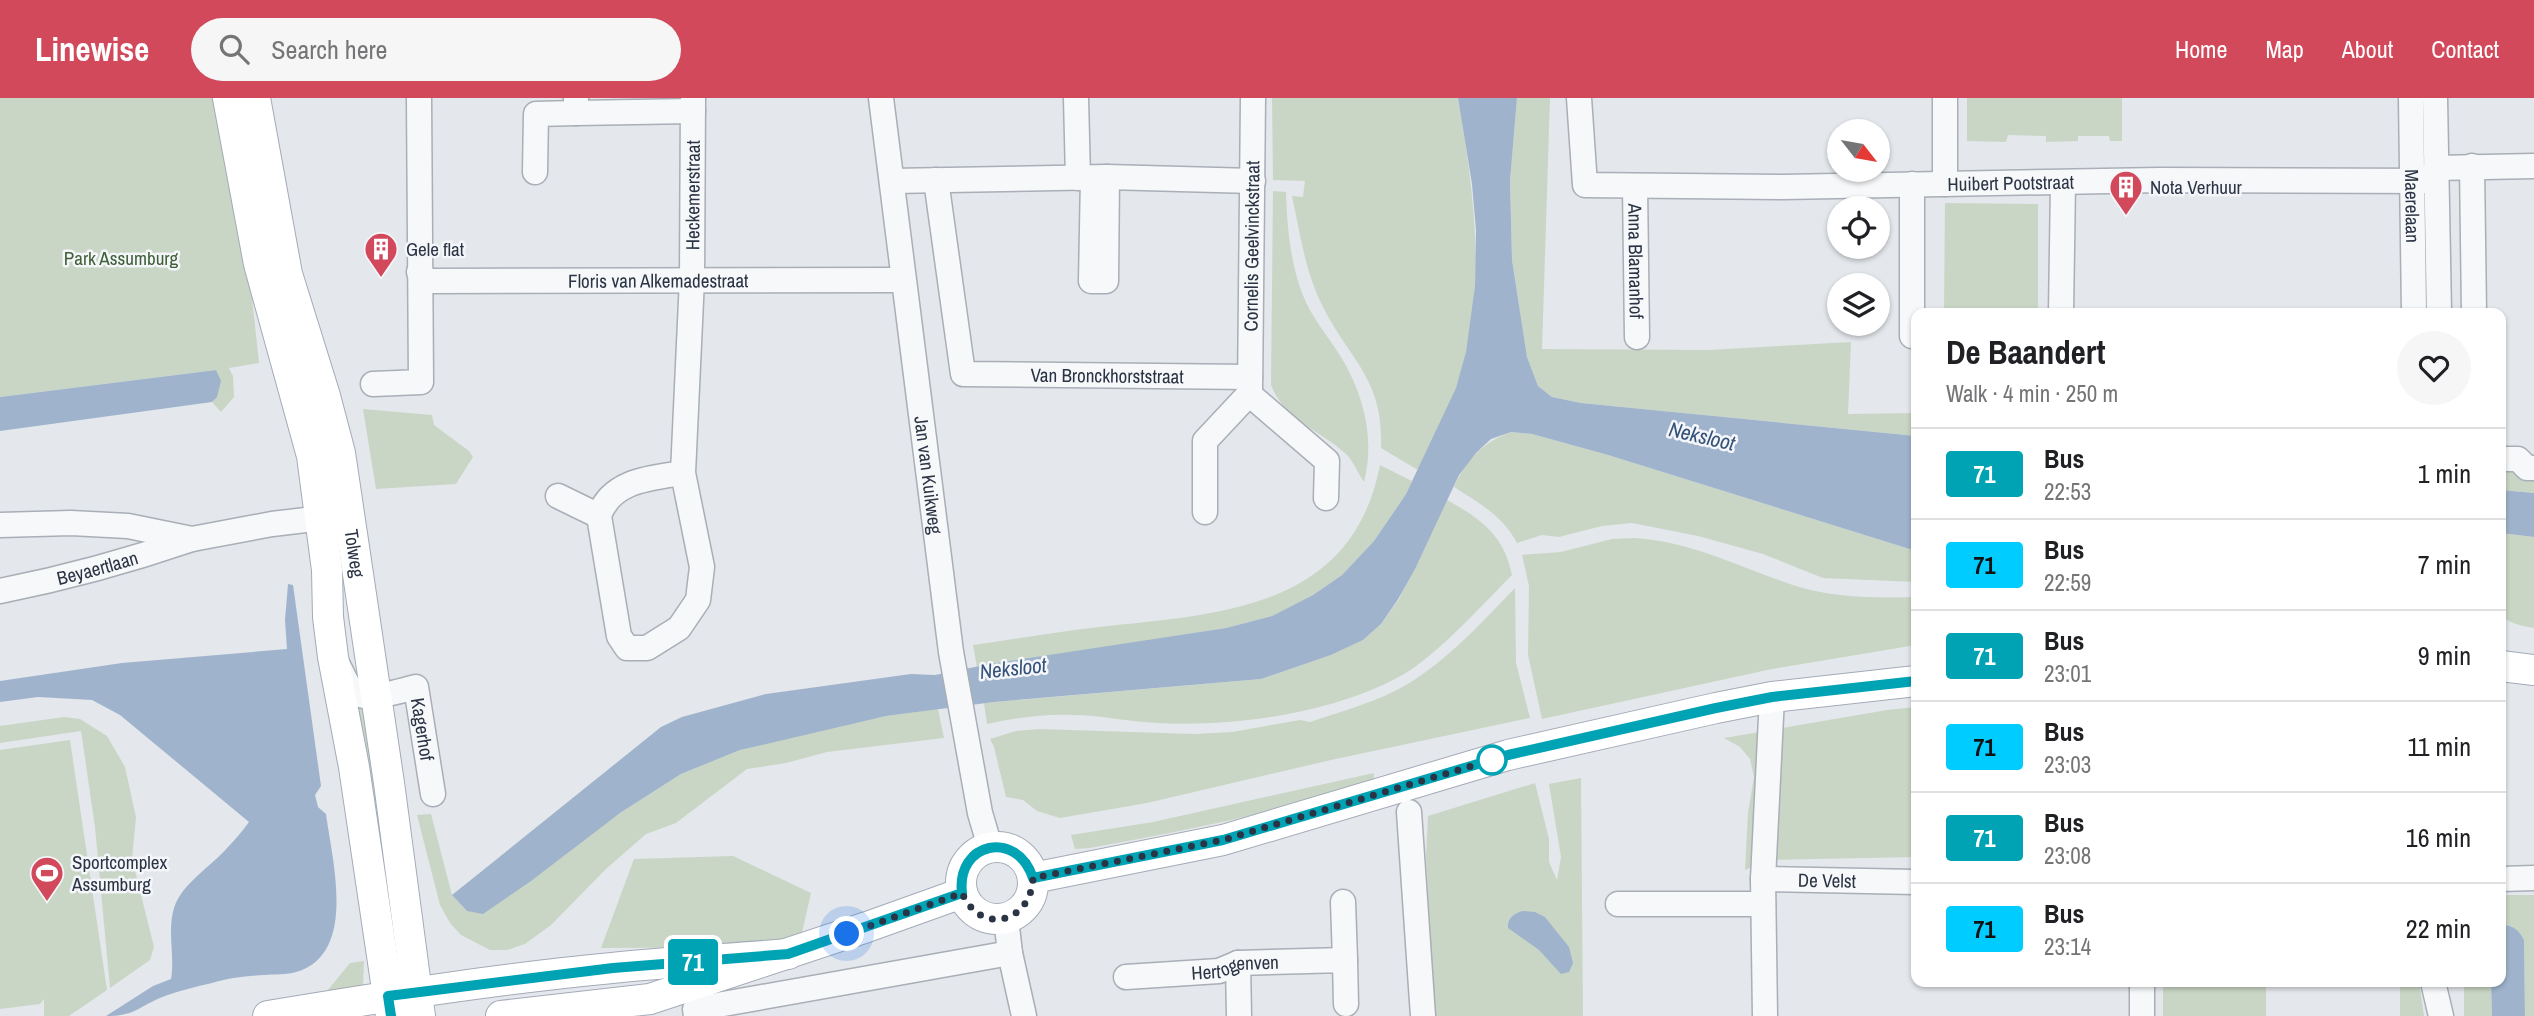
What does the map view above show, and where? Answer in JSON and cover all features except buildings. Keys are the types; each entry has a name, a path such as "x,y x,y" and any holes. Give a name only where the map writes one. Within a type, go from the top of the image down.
{"main road":[{"name":"Tolweg","path":"228,98 259,264 310,442 335,517 375,696 404,1005"},
{"name":"Tolweg","path":"255,98 287,274 340,453 335,517 333,657 404,1005"},
{"path":"2506,667 2534,670"},
{"path":"1033,878 1223,840 1508,755 1772,697 1911,682"},
{"path":"990,848 1013,850 1022,857 1033,878 1027,903 1018,913 1006,918 984,917 967,903 962,893 963,870 969,859 990,848"},
{"path":"501,1016 650,999 962,893"},
{"path":"268,1016 404,1005 613,968 788,954"}],"street":[{"path":"373,384 421,382 419,98"},
{"name":"Jan van Kuikweg","path":"881,98 952,663 979,813 990,848"},
{"path":"1076,98 1093,178"},
{"name":"Cornelis Geelvinckstraat","path":"1250,386 1253,98"},
{"name":"Huibert Pootstraat","path":"1579,98 1585,185 2063,183 2428,176"},
{"path":"1945,98 1945,184"},
{"name":"Maerelaan","path":"2411,98 2428,176 2439,308"},
{"name":"Maerelaan","path":"2415,308 2435,98"},
{"name":"Heckemerstraat","path":"535,173 536,114 576,105 693,104 692,279 683,473 702,567 698,600 679,628 647,648 627,648 619,636 599,516"},
{"path":"2472,166 2474,308"},
{"name":"Maerelaan","path":"2428,176 2472,166 2534,166"},
{"path":"892,181 1093,178 1253,181"},
{"name":"Van Bronckhorststraat","path":"936,180 963,374 1250,386"},
{"path":"2062,308 2063,183"},
{"path":"1912,184 1912,308"},
{"name":"Anna Blamanhof","path":"1635,186 1637,337"},
{"name":"Floris van Alkemadestraat","path":"419,272 428,281 903,280"},
{"path":"1205,512 1205,441 1250,386 1327,461 1326,498"},
{"path":"2506,459 2518,459 2527,468 2534,468"},
{"path":"558,496 599,516 604,503 629,483 683,473"},
{"name":"Beyaertlaan","path":"0,591 67,578 127,562 192,539 272,524 335,517"},
{"name":"Beyaertlaan","path":"0,525 71,523 128,526 192,539"},
{"path":"333,657 354,693 366,697 375,696"},
{"name":"Kagerhof","path":"375,696 416,687 433,794"},
{"path":"1765,1016 1763,879 1772,697"},
{"path":"1409,812 1423,1016"},
{"path":"2506,879 2534,878"},
{"name":"De Velst","path":"1763,879 1911,882"},
{"path":"1343,902 1346,1004"},
{"path":"1618,904 1763,904"},
{"path":"1006,918 1010,953 1024,1016"},
{"path":"696,1016 695,1009 1010,953"},
{"name":"Hertogenven","path":"1126,977 1219,971 1238,963 1345,960"},
{"path":"1238,963 1239,1016"},
{"path":"2142,987 2142,1016"},
{"path":"2434,987 2443,1016"},
{"path":"2443,1016 2445,987"}],"green space":[{"name":"Park Assumburg","path":"0,98 215,98 251,289 259,363 229,368 233,376 234,397 221,412 212,402 217,397 216,370 0,397"},
{"path":"1272,98 1458,98 1473,206 1475,280 1472,316 1456,388 1418,470 1381,448 1377,404 1371,386 1332,324 1316,292 1292,196 1303,197 1305,181 1273,180"},
{"path":"1517,98 1550,98 1542,349 1708,350 1851,342 1848,414 1911,413 1911,436 1581,403 1552,397 1538,386 1527,357 1512,260 1510,181"},
{"path":"1967,98 2122,98 2122,141 2110,141 2109,136 2078,136 2078,141 2046,142 2046,136 2008,135 2006,142 1967,141"},
{"path":"1273,191 1286,192 1290,243 1302,293 1341,357 1361,402 1368,434 1364,482 1346,454 1285,408 1271,385"},
{"path":"1945,203 2038,204 2038,308 1944,308"},
{"path":"363,409 432,415 434,425 469,451 473,457 456,484 376,489"},
{"path":"1511,432 1532,434 1608,455 1911,549 1911,582 1823,578 1763,554 1698,536 1632,523 1602,526 1559,537 1542,535 1517,543 1498,518 1454,487 1476,453"},
{"path":"1380,465 1412,481 1374,541 1342,575 1313,595 1272,616 1226,628 977,667 973,645 1190,617 1274,596 1310,577 1341,550 1365,513"},
{"path":"2506,465 2534,472 2534,493 2506,490"},
{"path":"1447,500 1470,514 1497,539 1512,575 1441,645 1397,678 1341,701 1280,716 1248,720 1186,724 1061,715 987,724 984,703 1261,679 1331,655 1363,640 1381,624 1398,601"},
{"path":"2506,534 2534,537 2534,628 2506,618"},
{"path":"1634,538 1676,544 1823,593 1911,597 1911,646 1772,669 1542,719 1528,655 1529,586 1522,555 1561,552 1612,539"},
{"path":"1515,588 1516,663 1530,718 1331,760 1147,803 1060,818 1037,811 1023,800 1006,797 990,739 1016,731 1039,729 1194,734 1232,732 1300,720 1310,722 1359,706 1406,685 1464,640"},
{"path":"350,700 371,704 402,941 395,943 369,770"},
{"path":"1911,708 1911,857 1769,860 1745,870 1748,813 1754,777 1750,759 1740,747 1724,738"},
{"path":"938,709 944,738 827,752 786,763 747,769 676,823 646,834 606,869 551,925 525,944 507,950 490,950 461,935 450,923 440,905 417,815 431,814 452,895 467,911 681,774 740,750 786,737 886,716"},
{"path":"64,717 80,719 107,736 125,767 136,817 132,859 154,947 150,960 110,988 95,827 81,731 0,743 0,726"},
{"name":"Sportcomplex Assumburg","path":"70,740 107,990 69,1016 44,1016 44,999 40,1004 0,1009 0,750"},
{"path":"1374,773 1373,784 1197,827 1075,849 1071,835 1153,822"},
{"path":"1581,778 1583,1016 1435,1016 1426,857 1428,816 1535,783 1549,839 1549,862 1557,880 1561,857 1549,784"},
{"path":"733,856 811,893 801,937 754,947 601,948 634,859"},
{"path":"2506,895 2534,895 2534,1016 2525,1016 2524,940 2512,926 2506,925"},
{"path":"364,961 363,986 323,996 350,963"},
{"path":"2163,987 2266,987 2266,1016 2163,1016"},
{"path":"2400,987 2420,987 2424,1016 2400,1016"},
{"path":"2464,987 2491,987 2492,1016 2464,1016"}],"water":[{"name":"Neksloot","path":"1458,98 1517,98 1510,181 1512,260 1527,357 1538,386 1552,397 1581,403 1911,436 1911,549 1608,455 1532,434 1511,432 1491,439 1459,475 1415,569 1381,624 1363,640 1331,655 1261,679 994,702 886,716 740,750 681,774 620,813 483,914 467,911 452,895 661,727 682,717 766,694 911,674 935,675 1226,628 1272,616 1313,595 1342,575 1374,541 1406,494 1456,388 1466,352 1475,286 1476,230 1472,184"},
{"path":"216,370 221,381 217,397 212,402 0,431 0,397"},
{"path":"2506,490 2534,493 2534,537 2506,534"},
{"path":"288,584 293,585 321,786 315,795 318,807 326,814 333,856 336,904 334,926 328,946 315,962 296,972 224,980 186,989 129,1013 106,1016 153,986 171,979 171,926 178,899 249,822 120,715 92,700 38,697 0,702 0,681 122,663 287,649 285,620"},
{"path":"1523,911 1535,912 1545,917 1569,947 1573,963 1569,972 1561,974 1539,950 1508,928 1512,916"},
{"path":"2506,926 2509,926 2515,928 2524,940 2525,1016 2492,1016 2491,987 2506,987"}],"bus line":[{"name":"71","path":"391,1016 388,996 613,968 788,954 962,893 963,870 969,859 990,848 1013,850 1022,857 1033,878 1223,840 1508,755 1716,708 1772,697 1911,682"}],"place":[{"name":"Nota Verhuur","path":"2126,217"},
{"name":"Gele flat","path":"381,279"},
{"name":"Sportcomplex Assumburg","path":"47,903"}],"route":[{"path":"847,934 962,893 974,911 984,917 1006,918 1018,913 1027,903 1033,878 1223,840 1492,760"}]}
